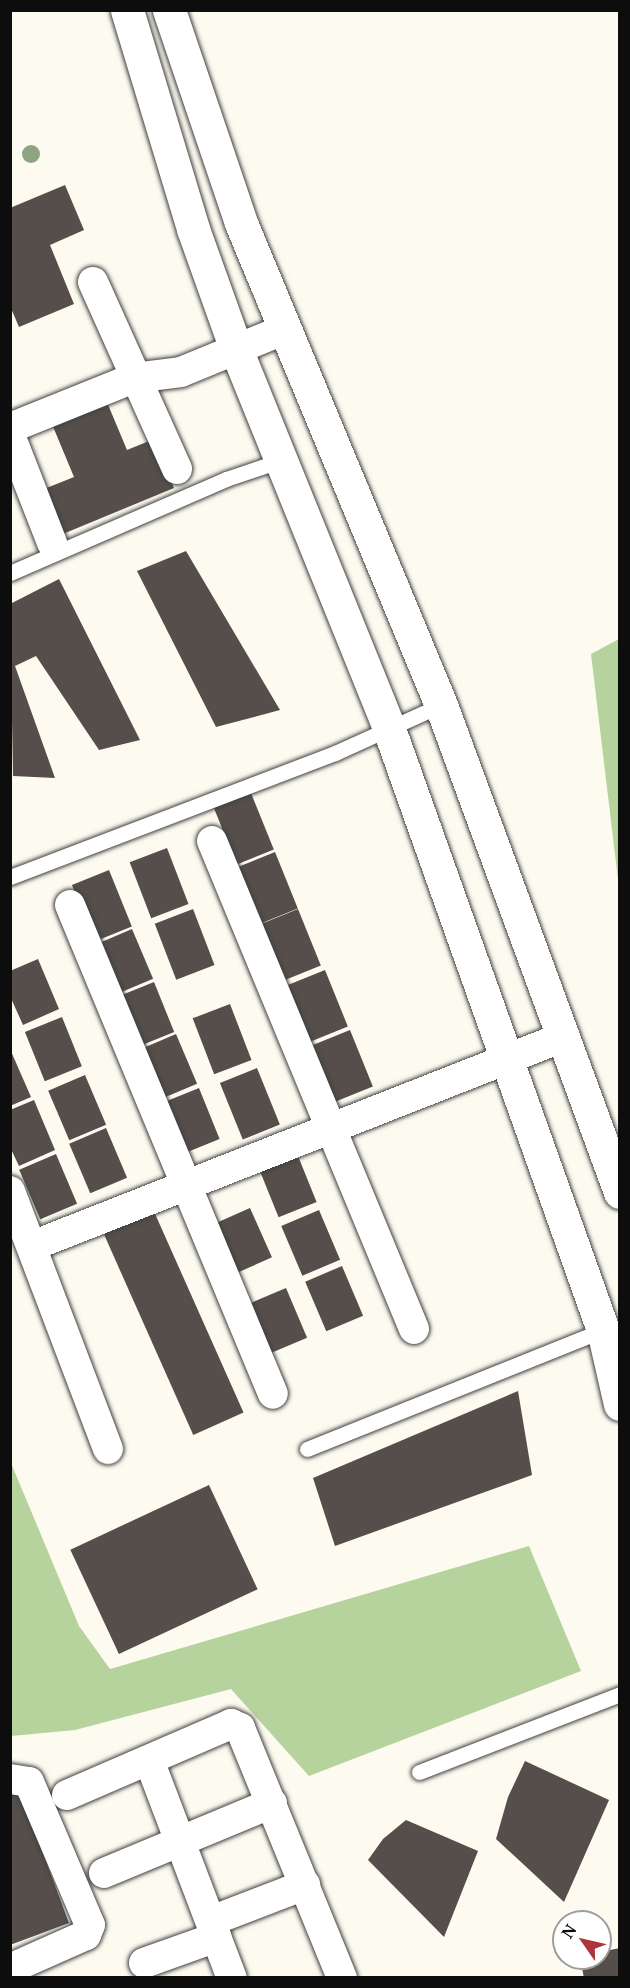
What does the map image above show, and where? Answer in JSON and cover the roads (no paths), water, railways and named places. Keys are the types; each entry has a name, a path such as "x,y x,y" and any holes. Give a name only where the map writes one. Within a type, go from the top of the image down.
{"street":[{"path":"127,10 193,229 236,349 388,726 603,1330 616,1360 620,1404"},
{"path":"169,10 241,223 441,705 620,1192"},
{"path":"93,282 134,378 177,469"},
{"path":"10,428 134,378 181,372 286,329"},
{"path":"10,435 52,543"},
{"path":"212,841 414,1329"},
{"path":"70,905 273,1394"},
{"path":"32,1246 563,1037"},
{"path":"10,1191 108,1449"},
{"path":"67,1795 231,1724 245,1735 342,1977"},
{"path":"149,1760 232,1977"},
{"path":"10,1779 20,1778 29,1782 90,1925 87,1935 16,1970"},
{"path":"104,1873 272,1803"},
{"path":"144,1963 305,1885"}],"lane":[{"path":"10,573 225,479 282,460"},
{"path":"10,877 335,753 388,726 441,705"},
{"path":"307,1449 603,1330"},
{"path":"419,1772 620,1694"}]}
